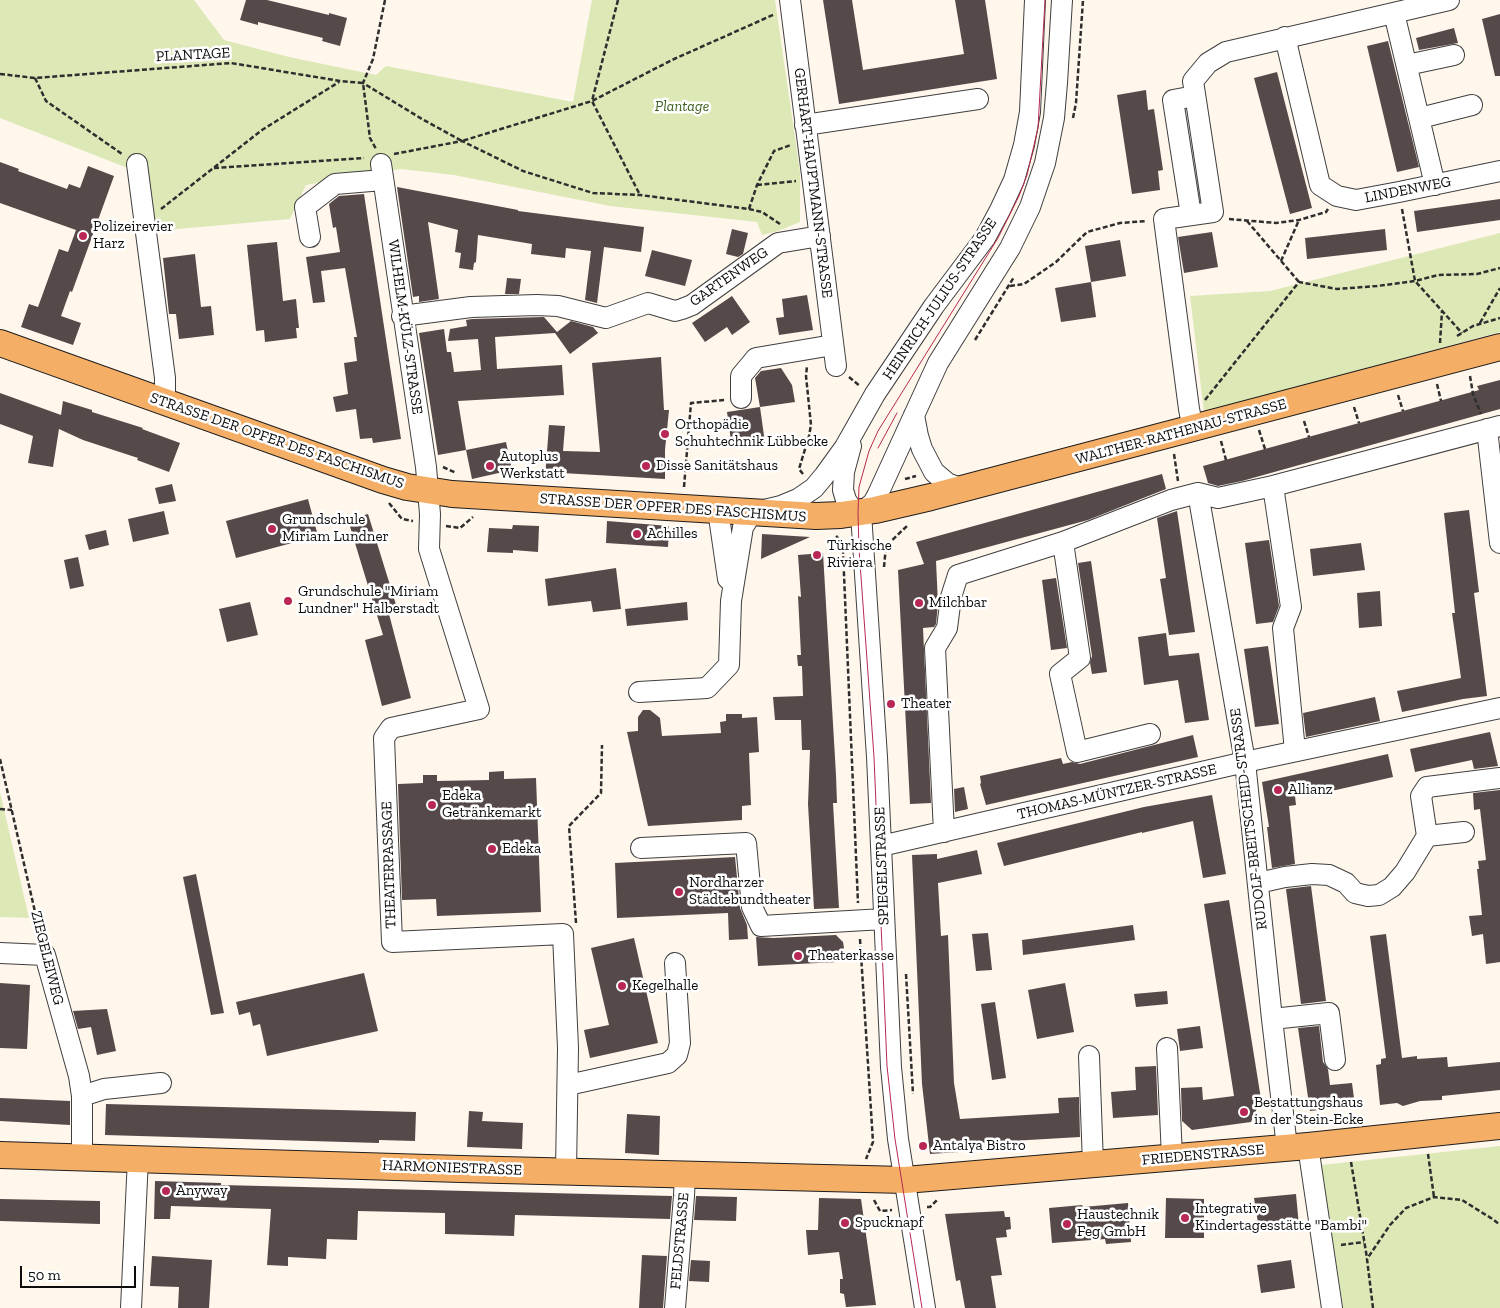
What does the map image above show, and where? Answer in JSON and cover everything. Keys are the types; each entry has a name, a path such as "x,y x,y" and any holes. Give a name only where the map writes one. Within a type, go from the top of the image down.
{"main road":[{"name":"STRASSE DER OPFER DES FASCHISMUS","path":"0,342 383,480 428,490 478,496 752,513 816,516 861,513"},
{"name":"WALTHER-RATHENAU-STRASSE","path":"861,513 963,489 1192,422 1500,347"},
{"name":"FRIEDENSTRASSE","path":"905,1180 1297,1146 1500,1126"},
{"name":"HARMONIESTRASSE","path":"0,1154 905,1180"}],"street":[{"name":"HEINRICH-JULIUS-STRASSE","path":"752,513 781,506 798,499 814,488 840,454 861,418 934,306 985,238 1014,180 1024,146 1030,112 1035,0"},
{"name":"HEINRICH-JULIUS-STRASSE","path":"861,418 846,460 843,490 850,506 861,513 878,496 938,363 1010,248 1030,207 1039,184 1054,118 1058,84 1062,0"},
{"path":"1192,422 1164,219 1213,212 1193,81 1208,63 1226,52 1449,0"},
{"name":"GERHART-HAUPTMANN-STRASSE","path":"790,4 836,366"},
{"path":"1394,13 1435,185"},
{"path":"1285,38 1320,185 1337,196"},
{"path":"1407,65 1454,54"},
{"path":"1191,215 1173,100 1195,96"},
{"path":"807,132 978,99"},
{"path":"1420,118 1472,105"},
{"path":"137,164 166,378 164,402"},
{"path":"310,237 305,207 335,184 381,167"},
{"name":"WILHELM-KÜLZ-STRASSE","path":"381,167 428,490"},
{"name":"LINDENWEG","path":"1337,196 1356,200 1500,171"},
{"name":"GARTENWEG","path":"402,316 471,307 537,305 551,306 606,318 648,303 675,311 692,305 778,243 820,236"},
{"path":"741,398 741,376 756,358 833,345"},
{"path":"914,415 922,449 934,472 947,483 963,489"},
{"path":"944,832 935,648 947,628 951,597 958,575 1063,542 1171,500 1198,493 1218,498 1273,486 1493,427 1500,543"},
{"path":"1273,486 1291,608 1283,628 1295,751"},
{"name":"THEATERPASSAGE","path":"428,490 430,514 429,549 478,709 391,728 384,738 392,942 563,934 568,1048 566,1171"},
{"name":"RUDOLF-BREITSCHEID-STRASSE","path":"1198,493 1245,762 1272,1019 1297,1146 1322,1247 1332,1308"},
{"path":"718,510 731,600"},
{"path":"639,692 708,688 729,665 731,600 742,527 752,513"},
{"name":"SPIEGELSTRASSE","path":"861,513 878,757 891,1067 898,1138 926,1308"},
{"path":"1063,542 1080,658 1060,674 1077,752 1150,734"},
{"name":"THOMAS-MÜNTZER-STRASSE","path":"881,846 1245,762 1500,708"},
{"path":"1258,884 1285,877 1312,874 1329,875 1346,884 1355,892 1368,896 1379,895 1392,887 1405,872 1427,836 1421,796 1427,787 1500,778"},
{"path":"1427,836 1464,832"},
{"path":"642,848 746,843 752,907 761,926 884,919"},
{"path":"0,953 45,955"},
{"name":"ZIEGELEIWEG","path":"45,955 79,1076 82,1096 82,1157"},
{"path":"568,1085 668,1063 677,1055 680,1043 675,963"},
{"path":"1272,1019 1329,1013 1335,1060"},
{"path":"1167,1048 1172,1157"},
{"path":"1089,1056 1093,1164"},
{"path":"82,1096 104,1089 160,1084"},
{"path":"131,1308 138,1158"},
{"name":"FELDSTRASSE","path":"675,1308 685,1174"}],"path":[{"path":"381,167 370,138 363,83 373,59 385,0"},
{"path":"618,0 592,101 640,195"},
{"path":"214,168 381,167 462,140 592,101 672,60 790,4"},
{"name":"PLANTAGE","path":"0,74 35,78 231,62 340,81 363,83"},
{"path":"35,78 46,101 137,164"},
{"path":"144,222 262,130 340,81"},
{"path":"363,83 422,119 523,171 593,193 640,195 762,212 790,230 797,240"},
{"path":"749,209 757,185 774,151 807,132"},
{"path":"757,185 812,179"},
{"path":"1398,192 1415,281 1462,333"},
{"path":"1213,212 1222,218 1276,223 1299,220 1326,212 1337,196"},
{"path":"1010,286 1024,284 1056,262 1087,232 1120,223 1164,219"},
{"path":"1281,261 1299,220"},
{"path":"1247,221 1299,282 1337,289 1377,286 1438,276 1477,274 1500,268"},
{"path":"1192,422 1198,409 1299,282"},
{"path":"1480,323 1500,288"},
{"path":"1440,348 1442,309"},
{"path":"807,480 799,469 810,436 811,425 806,376 808,349"},
{"path":"1469,370 1473,394 1493,427"},
{"path":"1436,380 1441,401"},
{"path":"1397,391 1403,411"},
{"path":"684,486 691,403 741,398"},
{"path":"1353,403 1359,423"},
{"path":"1303,417 1309,437"},
{"path":"1259,429 1265,449"},
{"path":"1220,440 1226,460"},
{"path":"1174,453 1179,485 1198,493"},
{"path":"831,533 836,535 841,541 843,551 858,920 873,1142"},
{"name":"ZIEGELEIWEG","path":"0,759 45,955"},
{"path":"0,809 12,810"},
{"path":"1427,1148 1434,1197"},
{"path":"1350,1156 1373,1308"},
{"path":"870,1194 880,1211"},
{"path":"1367,1259 1390,1225 1406,1208 1434,1197 1462,1200 1500,1225"},
{"path":"1322,1247 1364,1242"}],"green space":[{"name":"Plantage","path":"0,0 194,0 224,40 289,57 376,75 386,66 573,102 592,0 775,0 800,172 800,222 762,235 757,222 610,206 454,175 401,169 306,185 290,219 156,231 143,167 125,167 0,118"},
{"path":"1500,233 1500,332 1204,412 1190,296 1270,291"},
{"path":"0,792 29,918 0,917"},
{"path":"1500,1146 1500,1308 1343,1308 1321,1165"}],"building":[{"path":"246,0 267,0 347,18 340,46 322,41 323,38 258,22 258,25 240,20"},
{"path":"823,0 852,0 863,70 964,54 955,0 985,0 997,79 839,104"},
{"path":"1500,14 1500,76 1495,76 1482,19"},
{"path":"1454,28 1458,43 1419,50 1416,38"},
{"path":"1388,41 1419,167 1397,172 1367,46"},
{"path":"1277,72 1312,208 1290,214 1254,78"},
{"path":"1146,90 1148,110 1154,109 1163,170 1158,171 1160,190 1132,194 1117,95"},
{"name":"Polizeirevier Harz","path":"0,162 19,169 18,171 67,189 69,184 80,188 88,166 114,176 72,292 70,291 61,316 81,323 73,345 21,327 29,304 38,307 59,249 68,252 76,230 0,203"},
{"path":"397,187 518,211 644,227 641,252 604,247 597,303 585,300 591,251 566,248 565,258 531,254 532,244 478,235 476,262 474,263 473,270 459,268 461,253 455,252 458,230 428,222 439,299 419,302 419,296 413,297"},
{"path":"364,194 401,439 373,443 372,438 360,439 356,409 336,412 333,397 348,394 344,363 357,361 354,337 357,337 345,268 321,271 325,302 313,303 306,257 340,252 336,227 333,228 329,204 339,196"},
{"path":"1500,199 1500,220 1417,232 1414,211"},
{"path":"732,229 748,233 743,254 738,257 726,254"},
{"path":"1385,229 1387,250 1307,259 1305,238"},
{"path":"1212,232 1218,267 1184,273 1178,237"},
{"path":"1120,240 1126,276 1091,282 1085,246"},
{"path":"277,242 283,301 296,299 299,328 296,328 297,338 265,342 264,330 256,331 247,245"},
{"path":"652,250 692,260 685,286 645,276"},
{"path":"195,254 201,307 211,306 214,335 179,339 176,314 169,314 163,258"},
{"path":"507,278 521,279 519,294 505,294"},
{"path":"1091,282 1096,317 1061,322 1055,288"},
{"path":"807,295 813,330 779,335 776,318 784,317 782,299"},
{"path":"732,296 750,322 732,335 727,327 705,342 692,323"},
{"path":"544,317 557,332 571,321 593,327 598,333 570,354 555,333 495,337 497,369 562,365 564,395 458,401 466,450 438,455 419,333 444,329 447,352 451,352 454,372 481,370 478,339 448,341 450,329 467,326 466,320 472,319"},
{"path":"661,357 664,410 669,410 665,450 665,479 562,473 561,480 545,478 549,425 565,426 563,451 600,452 592,363"},
{"path":"781,368 792,385 795,402 760,407 755,378 761,371"},
{"path":"1500,380 1500,409 1242,481 1218,486 1208,483 1203,466 1479,390 1477,386"},
{"path":"0,393 61,415 63,401 143,428 180,443 169,472 137,460 138,458 83,440 59,429 53,467 28,463 33,436 0,424"},
{"path":"760,407 765,443 732,448 727,412"},
{"path":"506,442 512,470 472,479 466,450"},
{"path":"1162,474 1166,489 1088,520 936,561 938,604 936,624 934,627 923,628 931,803 910,804 898,570 924,564 916,542"},
{"path":"172,484 176,501 159,504 155,488"},
{"name":"Grundschule Miriam Lundner","path":"308,499 318,536 236,558 226,521"},
{"path":"1469,510 1479,592 1474,593 1487,696 1402,712 1397,691 1461,678 1452,613 1455,613 1444,513"},
{"path":"164,511 169,534 133,542 128,519"},
{"path":"1177,511 1195,632 1169,635 1160,579 1166,578 1157,518"},
{"path":"368,514 398,611 389,614 411,698 382,706 365,640 383,635 348,520"},
{"name":"Achilles","path":"607,521 669,526 668,547 606,543"},
{"path":"513,525 539,526 538,552 513,550 513,553 487,552 489,528 512,529"},
{"path":"106,530 109,545 89,550 85,535"},
{"path":"762,534 810,537 761,559"},
{"path":"1269,540 1279,606 1273,622 1256,624 1245,543"},
{"path":"1361,543 1365,570 1313,576 1310,549"},
{"path":"823,553 836,775 837,803 833,803 839,908 814,909 808,804 810,750 802,750 801,720 775,720 773,697 803,696 802,666 798,666 797,655 801,655 798,596 801,597 798,555"},
{"path":"78,557 84,586 70,589 64,560"},
{"path":"1091,561 1107,672 1092,674 1090,663 1092,656 1078,563"},
{"path":"616,568 621,609 593,612 591,601 548,606 545,579"},
{"path":"1056,578 1067,648 1051,650 1042,580"},
{"path":"1380,591 1382,626 1359,628 1357,593"},
{"path":"250,602 258,635 227,642 219,609"},
{"path":"687,602 688,620 627,626 625,609"},
{"path":"1166,633 1169,656 1199,653 1209,720 1185,723 1178,680 1144,685 1138,637"},
{"path":"1268,646 1279,724 1255,727 1244,649"},
{"path":"1375,697 1380,721 1306,737 1303,713"},
{"path":"643,710 650,710 660,718 662,736 721,733 720,722 726,721 726,714 742,714 742,718 757,717 759,752 749,753 751,805 742,806 742,820 648,826 627,732 638,731 638,717"},
{"path":"1490,732 1498,766 1474,769 1472,760 1415,772 1410,749"},
{"path":"1193,735 1198,757 986,805 980,784 980,776 1061,758 1063,764 1072,762 1080,764"},
{"path":"1388,754 1393,777 1336,790 1295,796 1296,805 1289,806 1295,864 1272,868 1267,827 1269,827 1262,782"},
{"path":"504,771 504,779 536,778 541,912 437,916 436,899 402,900 398,784 423,783 423,775 437,775 437,781 489,780 489,772"},
{"path":"964,787 968,809 955,812 954,789"},
{"path":"1500,790 1500,962 1486,964 1483,934 1472,936 1469,916 1482,915 1477,869 1479,869 1478,861 1486,860 1480,809 1474,810 1473,793"},
{"path":"1212,795 1226,874 1203,878 1193,821 1004,866 997,843 1144,807"},
{"path":"977,850 982,874 938,883 941,936 948,935 954,1083 960,1119 1059,1113 1058,1098 1079,1097 1080,1137 959,1144 959,1152 930,1154 922,1084 912,855 937,854 937,859"},
{"name":"Nordharzer Städtebundtheater","path":"735,857 740,908 747,925 748,939 729,940 728,913 617,918 615,863"},
{"path":"196,874 224,1013 211,1015 183,877"},
{"path":"1311,886 1326,1001 1301,1004 1286,889"},
{"path":"1229,900 1261,1099 1251,1122 1192,1130 1182,1121 1181,1088 1202,1087 1203,1100 1234,1096 1204,904"},
{"path":"1133,925 1135,940 1023,955 1022,940"},
{"path":"988,933 992,970 976,971 972,934"},
{"path":"1386,934 1402,1058 1417,1056 1417,1059 1447,1057 1448,1067 1500,1062 1500,1090 1442,1096 1442,1100 1420,1101 1403,1106 1397,1103 1380,1105 1376,1065 1381,1064 1381,1059 1386,1058 1370,936"},
{"name":"Theaterkasse","path":"836,935 843,942 844,948 838,956 838,962 758,966 756,937"},
{"name":"Kegelhalle","path":"634,938 658,1043 590,1058 584,1030 609,1025 591,948"},
{"path":"364,973 378,1031 267,1056 260,1024 253,1026 250,1012 239,1015 236,1002"},
{"path":"0,983 30,985 27,1049 0,1048"},
{"path":"1065,983 1074,1032 1037,1039 1028,990"},
{"path":"1167,991 1168,1004 1136,1007 1134,994"},
{"path":"995,1002 1006,1078 992,1080 981,1004"},
{"path":"107,1009 116,1051 97,1055 91,1027 78,1029 73,1011"},
{"path":"1200,1026 1203,1048 1180,1051 1177,1029"},
{"path":"1319,1026 1323,1062 1328,1069 1330,1085 1352,1083 1355,1106 1310,1111 1298,1028"},
{"path":"1156,1066 1158,1115 1113,1118 1111,1092 1136,1090 1135,1067"},
{"path":"0,1098 70,1101 70,1125 0,1121"},
{"path":"106,1104 416,1112 415,1141 379,1140 379,1143 105,1135"},
{"path":"469,1111 483,1112 482,1121 523,1123 522,1149 467,1147"},
{"path":"627,1114 660,1116 659,1155 625,1153"},
{"path":"155,1181 221,1183 221,1185 672,1196 670,1219 515,1215 514,1236 445,1234 445,1213 358,1211 357,1240 327,1239 326,1259 288,1257 288,1266 267,1265 271,1209 171,1206 170,1219 154,1219"},
{"path":"1296,1194 1299,1226 1259,1229 1254,1198"},
{"path":"696,1196 737,1197 736,1221 694,1220"},
{"path":"819,1198 861,1199 876,1305 846,1307 844,1294 840,1293 840,1279 843,1279 839,1252 808,1255 806,1230 818,1230"},
{"name":"Integrative Kindertagesstätte \"Bambi\"","path":"1166,1198 1204,1199 1204,1238 1165,1238"},
{"path":"0,1199 100,1201 100,1224 0,1221"},
{"path":"1128,1203 1131,1242 1106,1244 1105,1239 1052,1243 1049,1208"},
{"path":"1004,1211 1005,1217 1010,1217 1011,1229 1006,1230 1007,1237 996,1238 1002,1275 991,1276 996,1308 965,1308 960,1280 956,1281 945,1214"},
{"path":"642,1255 667,1256 663,1308 639,1308"},
{"path":"152,1256 212,1260 209,1308 178,1308 179,1287 150,1286"},
{"path":"691,1260 710,1261 709,1282 689,1281"},
{"path":"1291,1260 1295,1288 1261,1293 1257,1265"}],"tram line":[{"path":"922,1308 895,1139 887,1066 874,757 859,549 859,487 869,451 878,431 998,238 1019,196 1027,175 1038,128 1045,0"},
{"path":"878,448 897,413"}],"place":[{"name":"Polizeirevier Harz","path":"83,236"},
{"name":"Orthopädie Schuhtechnik Lübbecke","path":"665,434"},
{"name":"Autoplus Werkstatt","path":"490,466"},
{"name":"Disse Sanitätshaus","path":"646,466"},
{"name":"Grundschule Miriam Lundner","path":"272,529"},
{"name":"Achilles","path":"637,534"},
{"name":"Türkische Riviera","path":"817,555"},
{"name":"Grundschule \"Miriam Lundner\" Halberstadt","path":"288,601"},
{"name":"Milchbar","path":"919,603"},
{"name":"Theater","path":"891,704"},
{"name":"Allianz","path":"1278,790"},
{"name":"Edeka Getränkemarkt","path":"432,805"},
{"name":"Edeka","path":"492,849"},
{"name":"Nordharzer Städtebundtheater","path":"679,892"},
{"name":"Theaterkasse","path":"798,956"},
{"name":"Kegelhalle","path":"622,986"},
{"name":"Bestattungshaus in der Stein-Ecke","path":"1244,1112"},
{"name":"Antalya Bistro","path":"923,1146"},
{"name":"Anyway","path":"166,1191"},
{"name":"Integrative Kindertagesstätte \"Bambi\"","path":"1185,1218"},
{"name":"Spucknapf","path":"845,1223"},
{"name":"Haustechnik Feg GmbH","path":"1067,1224"}]}
